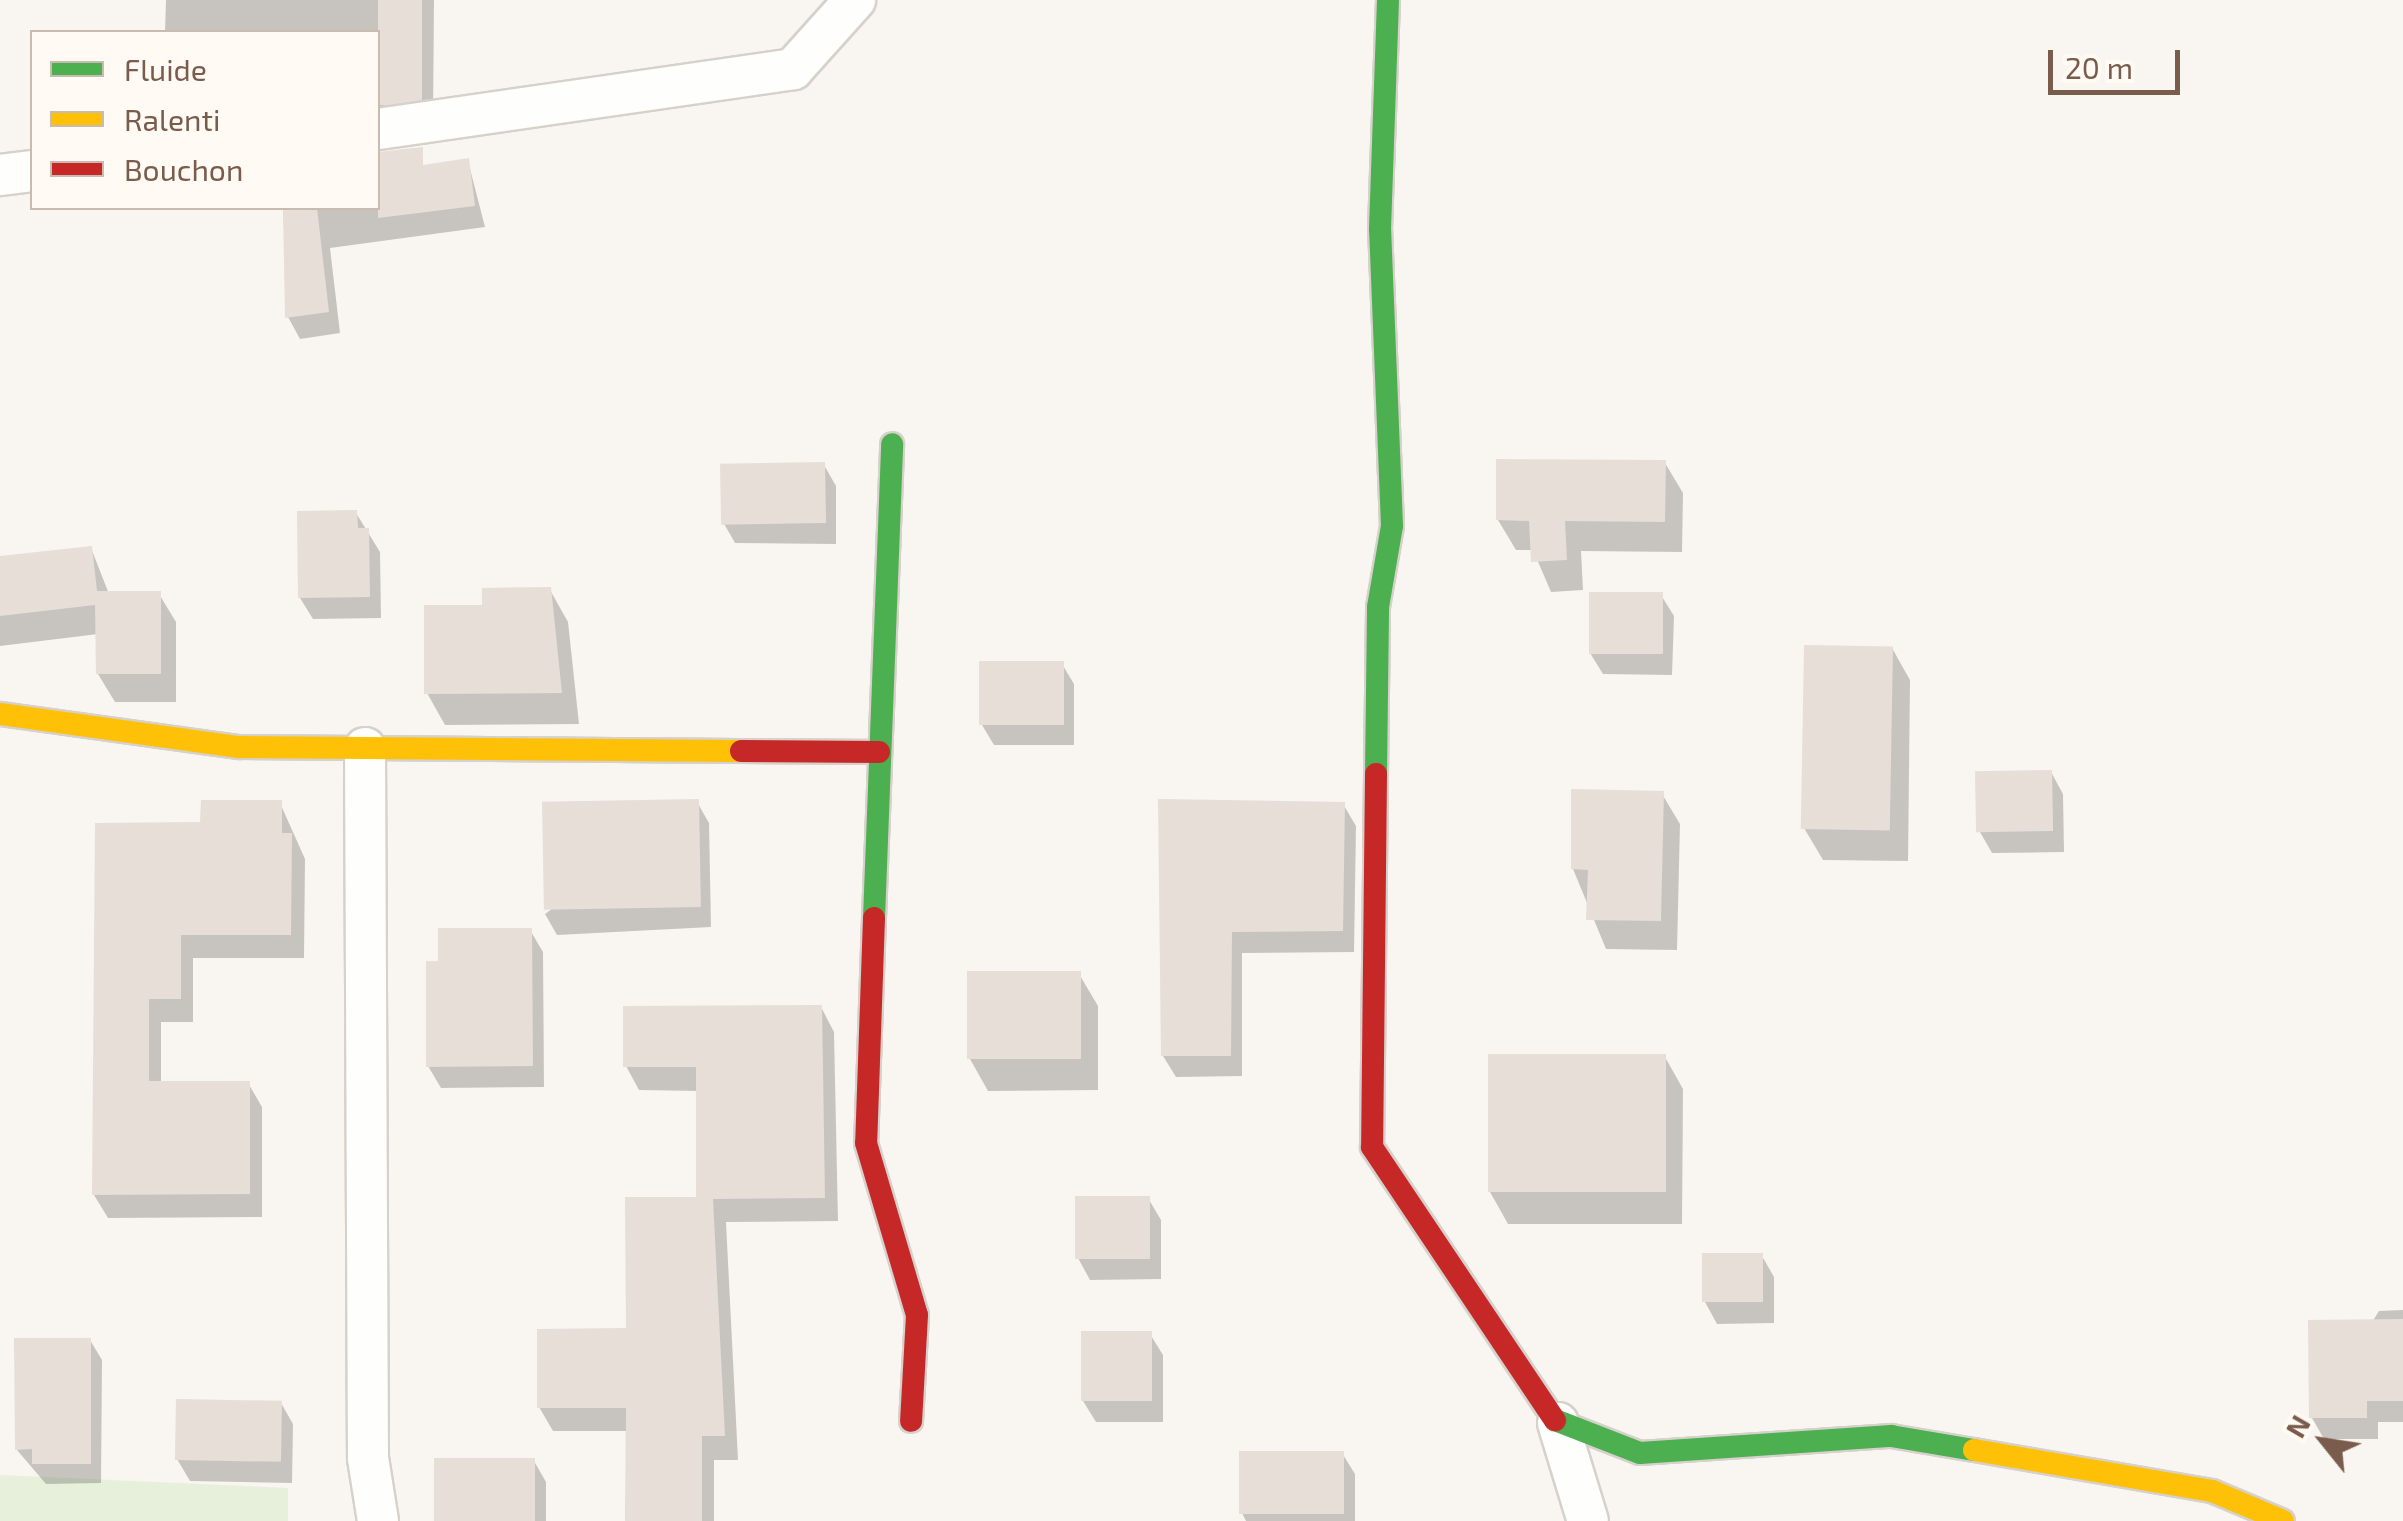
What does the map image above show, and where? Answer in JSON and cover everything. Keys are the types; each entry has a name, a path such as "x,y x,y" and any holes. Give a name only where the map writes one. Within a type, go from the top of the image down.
{"street":[{"path":"380,129 793,69 856,0"},
{"path":"1388,0 1380,229 1392,526 1378,626 1372,1147 1508,1361 1558,1423 1588,1521"},
{"path":"0,175 30,171"},
{"path":"892,444 866,1144 918,1316 912,1421"},
{"path":"0,714 220,746 878,752"},
{"path":"365,748 368,1458 378,1521"},
{"path":"1558,1423 1640,1453 1891,1436 2212,1491 2283,1521"}],"green space":[{"path":"0,1475 288,1488 288,1521 0,1521"}],"building":[{"path":"378,0 422,0 422,105 380,105"},
{"path":"423,147 423,165 469,158 475,206 378,218 380,152"},
{"path":"283,210 317,210 329,312 285,318"},
{"path":"1496,459 1666,460 1665,522 1565,521 1567,560 1531,562 1529,521 1496,520"},
{"path":"825,462 826,523 721,525 720,464"},
{"path":"357,510 358,528 369,528 370,597 298,598 297,511"},
{"path":"92,546 97,591 161,591 161,674 96,674 95,605 0,616 0,556"},
{"path":"551,587 562,693 424,694 424,605 482,605 482,588"},
{"path":"1589,592 1663,592 1663,654 1589,654"},
{"path":"1804,645 1893,647 1890,831 1801,829"},
{"path":"979,661 1064,661 1064,725 979,725"},
{"path":"2052,770 2053,831 1976,832 1975,771"},
{"path":"1571,789 1664,791 1661,921 1586,920 1588,870 1571,869"},
{"path":"699,799 701,907 544,910 542,802"},
{"path":"1158,799 1345,802 1343,931 1232,932 1231,1056 1161,1056"},
{"path":"201,800 282,800 282,833 292,833 291,935 181,935 181,999 149,999 149,1081 250,1081 250,1194 92,1195 95,823 200,822"},
{"path":"438,928 532,928 533,1066 426,1067 426,961 438,961"},
{"path":"967,971 1081,971 1081,1059 967,1059"},
{"path":"822,1005 825,1198 713,1199 725,1436 702,1436 702,1521 625,1521 626,1408 537,1408 537,1329 626,1328 625,1197 696,1197 696,1067 623,1067 623,1006"},
{"path":"1488,1054 1666,1054 1666,1192 1488,1192"},
{"path":"1075,1196 1150,1196 1150,1259 1075,1259"},
{"path":"1702,1253 1763,1253 1763,1302 1702,1302"},
{"path":"2403,1319 2403,1401 2367,1401 2367,1418 2309,1418 2308,1320"},
{"path":"1081,1331 1152,1331 1152,1401 1081,1401"},
{"path":"14,1338 91,1338 91,1464 32,1464 32,1449 15,1450"},
{"path":"176,1399 282,1401 281,1462 175,1460"},
{"path":"1239,1451 1344,1451 1344,1514 1239,1514"},
{"path":"434,1458 535,1458 535,1521 434,1521"}],"traffic: fast":[{"path":"1376,774 1378,607 1392,526 1380,229 1388,0"},
{"path":"874,918 892,444"},
{"path":"1555,1420 1640,1453 1891,1436 1974,1450"}],"traffic: slow":[{"path":"0,714 239,747 741,751"},
{"path":"1974,1450 2212,1491 2283,1521"}],"traffic: jam":[{"path":"741,751 879,752"},
{"path":"1376,774 1372,1147 1555,1420"},
{"path":"874,918 866,1143 917,1315 911,1421"}]}
